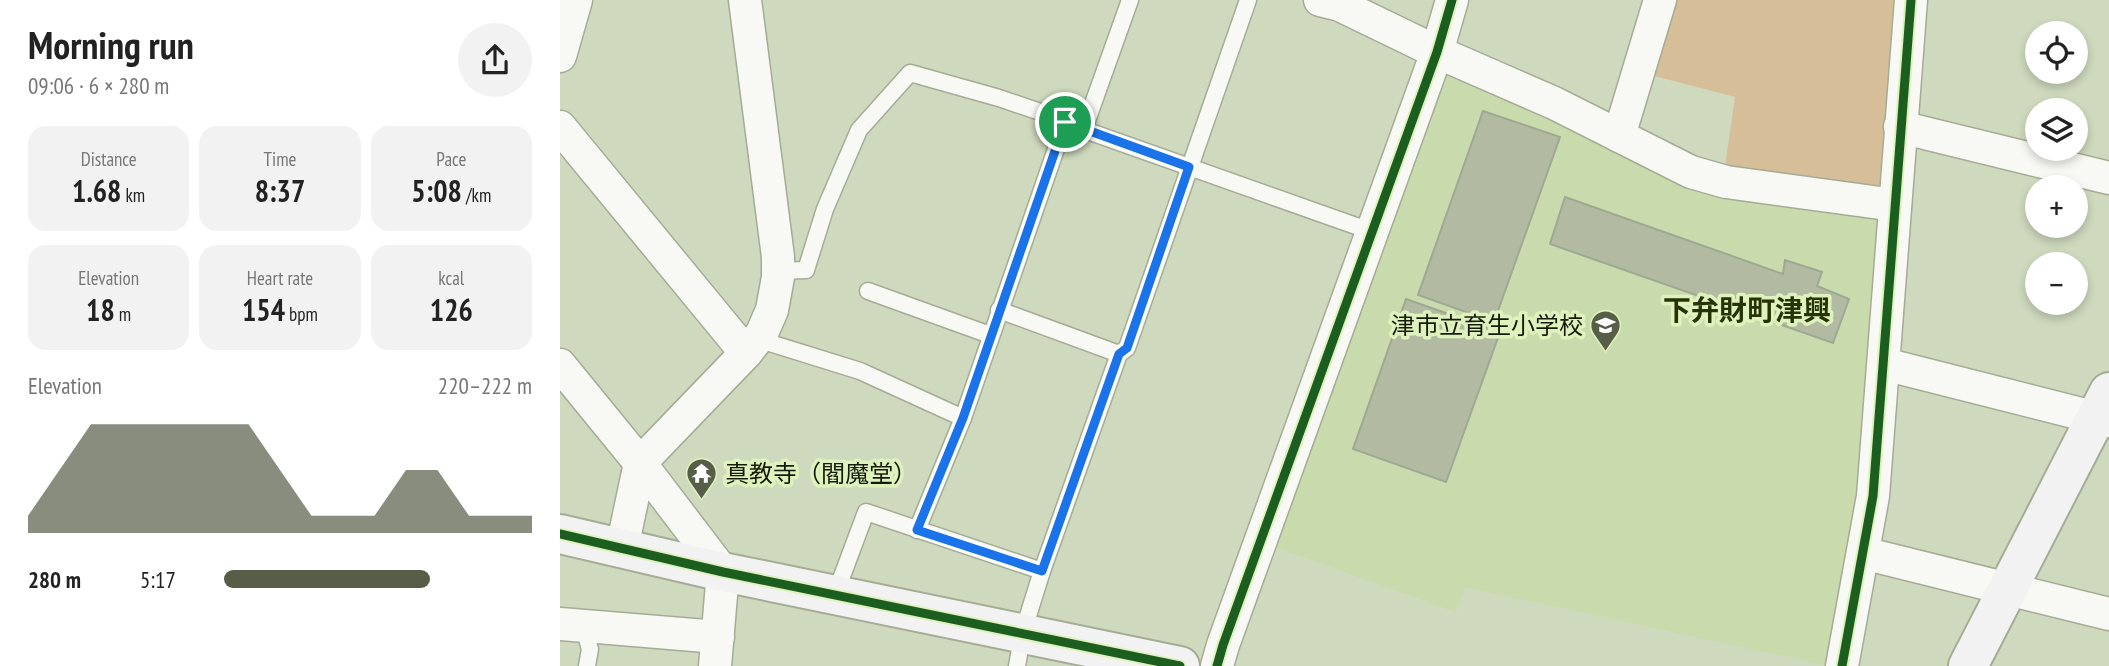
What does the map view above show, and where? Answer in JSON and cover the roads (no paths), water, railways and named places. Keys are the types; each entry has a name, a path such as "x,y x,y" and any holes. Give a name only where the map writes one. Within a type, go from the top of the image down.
{"street":[{"path":"560,56 576,0"},
{"path":"622,548 640,463 752,346 772,310 778,257 745,0"},
{"path":"1320,0 1340,5 1437,52 1554,103 1691,172 1726,182 1895,205"},
{"path":"1217,666 1437,52 1452,0"},
{"path":"1619,136 1660,0"},
{"path":"1842,666 1873,496 1911,0"},
{"path":"560,127 752,346"},
{"path":"1900,127 2109,178"},
{"path":"1884,364 2105,410 1968,666"},
{"path":"560,365 640,463 723,572 716,651 571,625"},
{"path":"560,534 835,595 1020,649 1180,666"},
{"path":"1863,553 2109,614"}],"lane":[{"path":"1084,129 1129,0"},
{"path":"1020,649 1042,571 1119,354 1127,348 1248,0"},
{"path":"778,271 806,270 825,209 859,130 910,73 1061,119 1373,232"},
{"path":"917,530 963,418 1065,122"},
{"path":"868,291 990,335"},
{"path":"999,310 1119,354"},
{"path":"752,346 860,371 963,418"},
{"path":"835,595 866,512 1042,571"},
{"path":"571,625 590,649 587,666"}],"place":[{"name":"津市立育生小学校","path":"1606,353"},
{"name":"真教寺（閻魔堂）","path":"702,501"}],"district":[{"name":"下弁財町津興","path":"1747,310"}]}
